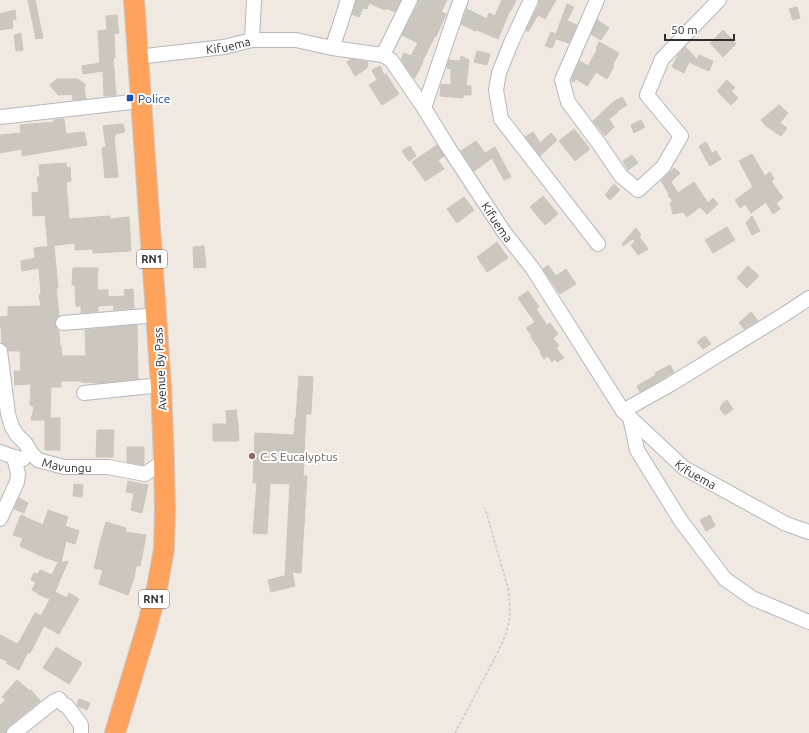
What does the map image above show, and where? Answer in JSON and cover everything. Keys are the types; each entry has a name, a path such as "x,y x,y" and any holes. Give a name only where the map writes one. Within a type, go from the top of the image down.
{"highway":[{"name":"Avenue By Pass","path":"116,733 157,588 164,548 165,511 157,315 140,101 134,0"}],"street":[{"path":"252,40 254,0"},
{"path":"332,48 348,0"},
{"path":"383,55 410,0"},
{"path":"424,108 461,0"},
{"path":"531,0 499,73 496,90 501,119 598,244"},
{"path":"597,0 562,80 568,102 600,145 620,176 638,190 663,167 681,136 647,96 662,59 720,0"},
{"name":"Kifuema","path":"137,57 224,47 252,40 296,40 332,48 383,55 390,60 424,108 504,232 533,269 626,414 684,468 786,524 809,532"},
{"path":"0,117 140,101"},
{"path":"809,298 671,384 626,414 637,450 681,521 725,579 752,598 809,622"},
{"path":"63,323 157,315"},
{"name":"Mavungu","path":"0,351 8,414 12,427 17,436 26,444 31,453 38,460 64,467 108,468 145,474 164,461"},
{"path":"84,393 161,385"},
{"path":"0,452 14,457 38,460"},
{"path":"0,519 17,482 18,474 14,457"},
{"path":"14,733 53,702 59,699 67,706 81,725 81,733"}],"path":[{"path":"455,733 498,652 506,634 510,617 509,592 486,508"}],"building":[{"path":"28,0 35,0 43,38 36,39"},
{"path":"356,0 401,0 395,12 386,8 385,10 369,3 367,9 363,8 359,17 352,14"},
{"path":"418,0 447,0 441,12 446,14 415,78 401,59 404,53 411,56 418,43 402,35 418,4"},
{"path":"502,0 516,0 511,11 510,10 498,39 461,24 467,9 487,19 489,13 495,16"},
{"path":"539,0 556,0 545,19 538,15 528,32 526,30 539,4"},
{"path":"567,4 574,7 567,21 577,25 569,43 556,39 552,48 545,46 551,32 556,34"},
{"path":"797,7 800,18 793,20 789,9"},
{"path":"15,10 16,19 12,20 13,28 0,30 0,14"},
{"path":"117,15 119,33 114,34 115,58 113,58 116,95 104,96 103,71 83,74 82,66 100,63 98,31 107,30 106,16"},
{"path":"597,20 609,28 601,40 591,34"},
{"path":"723,30 736,44 723,57 710,43"},
{"path":"21,33 23,50 16,51 14,35"},
{"path":"599,42 619,53 607,79 596,72 587,86 576,79 574,82 571,81 580,61 588,66 597,50 596,49"},
{"path":"685,47 697,59 699,55 713,61 709,71 689,62 684,73 672,67 678,55"},
{"path":"477,51 490,54 487,65 474,62"},
{"path":"461,56 469,60 466,86 471,86 471,95 463,95 463,98 440,96 441,84 451,85 451,69 447,68 449,60 460,61"},
{"path":"351,59 368,62 367,68 355,76 347,62"},
{"path":"380,66 384,75 386,74 399,94 382,105 369,85 377,80 372,70"},
{"path":"57,79 78,79 86,85 84,87 86,99 73,100 72,94 58,95 50,85"},
{"path":"727,80 735,88 731,91 738,98 731,105 717,91"},
{"path":"622,97 627,105 617,111 618,112 609,119 614,127 605,136 593,121 613,102"},
{"path":"779,105 788,113 780,123 787,128 781,136 766,126 761,120"},
{"path":"64,119 66,134 84,132 87,145 22,156 22,149 0,153 0,135 21,133 20,125 54,122 54,120"},
{"path":"641,120 645,127 634,133 631,125"},
{"path":"123,124 125,132 115,134 114,137 118,177 105,178 102,148 106,147 103,126"},
{"path":"574,129 590,149 575,161 559,141"},
{"path":"533,132 540,143 551,133 557,140 540,156 525,137"},
{"path":"476,141 485,153 495,147 511,177 504,180 492,158 474,171 461,151"},
{"path":"706,142 712,153 716,151 721,159 710,166 699,146"},
{"path":"437,145 444,156 438,160 444,169 425,181 412,162"},
{"path":"410,146 416,156 409,161 402,151"},
{"path":"752,154 765,176 770,172 774,179 771,181 783,198 776,203 780,209 773,214 766,202 751,213 745,204 740,208 735,200 753,187 739,161"},
{"path":"632,155 638,163 628,170 623,161"},
{"path":"66,163 67,168 70,167 71,181 66,182 69,219 110,216 110,219 129,217 131,251 93,253 93,249 75,250 75,243 48,246 45,215 33,216 32,193 39,192 37,177 40,177 39,165"},
{"path":"674,168 680,173 671,182 678,193 694,182 708,203 713,198 718,204 707,214 700,207 687,217 683,212 673,214 670,203 673,201 668,196 669,194 661,181"},
{"path":"614,184 620,190 610,200 605,195"},
{"path":"543,196 558,214 545,225 530,207"},
{"path":"464,197 474,210 457,223 447,209"},
{"path":"752,216 760,231 752,235 746,223"},
{"path":"727,227 735,240 713,253 705,240"},
{"path":"636,228 641,235 639,236 648,249 638,255 631,245 635,242 633,239 623,246 622,244"},
{"path":"497,242 508,258 487,272 477,257"},
{"path":"54,246 59,316 55,323 56,328 59,331 62,356 86,356 85,330 137,325 139,379 98,383 61,381 61,387 51,387 50,418 60,418 60,450 45,450 45,420 31,420 34,407 30,405 31,384 15,385 14,371 21,371 20,351 9,351 2,343 0,317 8,316 8,307 41,306 39,295 41,295 39,268 22,271 21,261 35,258 34,248"},
{"path":"204,246 206,267 194,268 193,247"},
{"path":"548,265 556,276 566,269 576,284 560,294 543,269"},
{"path":"748,266 759,276 747,288 737,278"},
{"path":"73,268 98,268 97,290 108,290 108,297 125,296 124,290 133,289 134,308 114,310 113,305 98,306 98,311 81,313 81,306 76,306 75,285 72,285"},
{"path":"528,291 539,307 536,309 547,325 550,323 558,334 553,338 559,346 556,348 564,358 557,362 555,359 552,362 548,356 544,359 526,328 535,322 518,298"},
{"path":"751,312 758,321 744,329 739,323"},
{"path":"705,336 711,344 703,349 697,342"},
{"path":"670,365 674,372 640,392 637,386 656,375 655,373"},
{"path":"299,376 313,377 311,414 306,414 303,476 307,476 301,573 292,572 295,586 271,592 268,580 285,576 290,484 270,483 267,534 253,533 257,483 253,483 255,433 294,435"},
{"path":"727,400 733,409 725,415 720,409 722,404"},
{"path":"236,410 239,441 213,441 213,424 227,424 226,411"},
{"path":"97,430 114,430 113,457 96,457"},
{"path":"127,447 144,447 143,465 127,462"},
{"path":"128,481 148,485 142,513 131,510 134,493 126,492"},
{"path":"74,484 83,485 82,497 73,496"},
{"path":"19,498 28,503 24,513 14,509"},
{"path":"48,510 68,517 65,526 79,531 75,544 66,541 61,563 20,546 23,538 13,535 21,515 43,525"},
{"path":"710,515 715,526 706,531 700,520"},
{"path":"106,522 126,528 125,532 146,535 140,566 136,566 134,578 128,595 99,584 103,570 94,568"},
{"path":"68,561 55,592 67,598 69,593 79,599 59,634 44,626 19,670 6,663 7,661 0,658 0,635 18,644 35,613 41,616 50,599 37,594 38,593 32,590 36,582 31,580 34,573 38,574 40,570 52,575 57,564"},
{"path":"56,647 82,663 69,684 43,668"},
{"path":"17,680 30,691 31,690 40,701 9,726 6,733 0,733 0,705 6,700 2,697"},
{"path":"79,699 90,703 87,710 77,705"}],"place":[{"name":"Police","path":"130,98"},
{"name":"C.S Eucalyptus","path":"252,456"}]}
